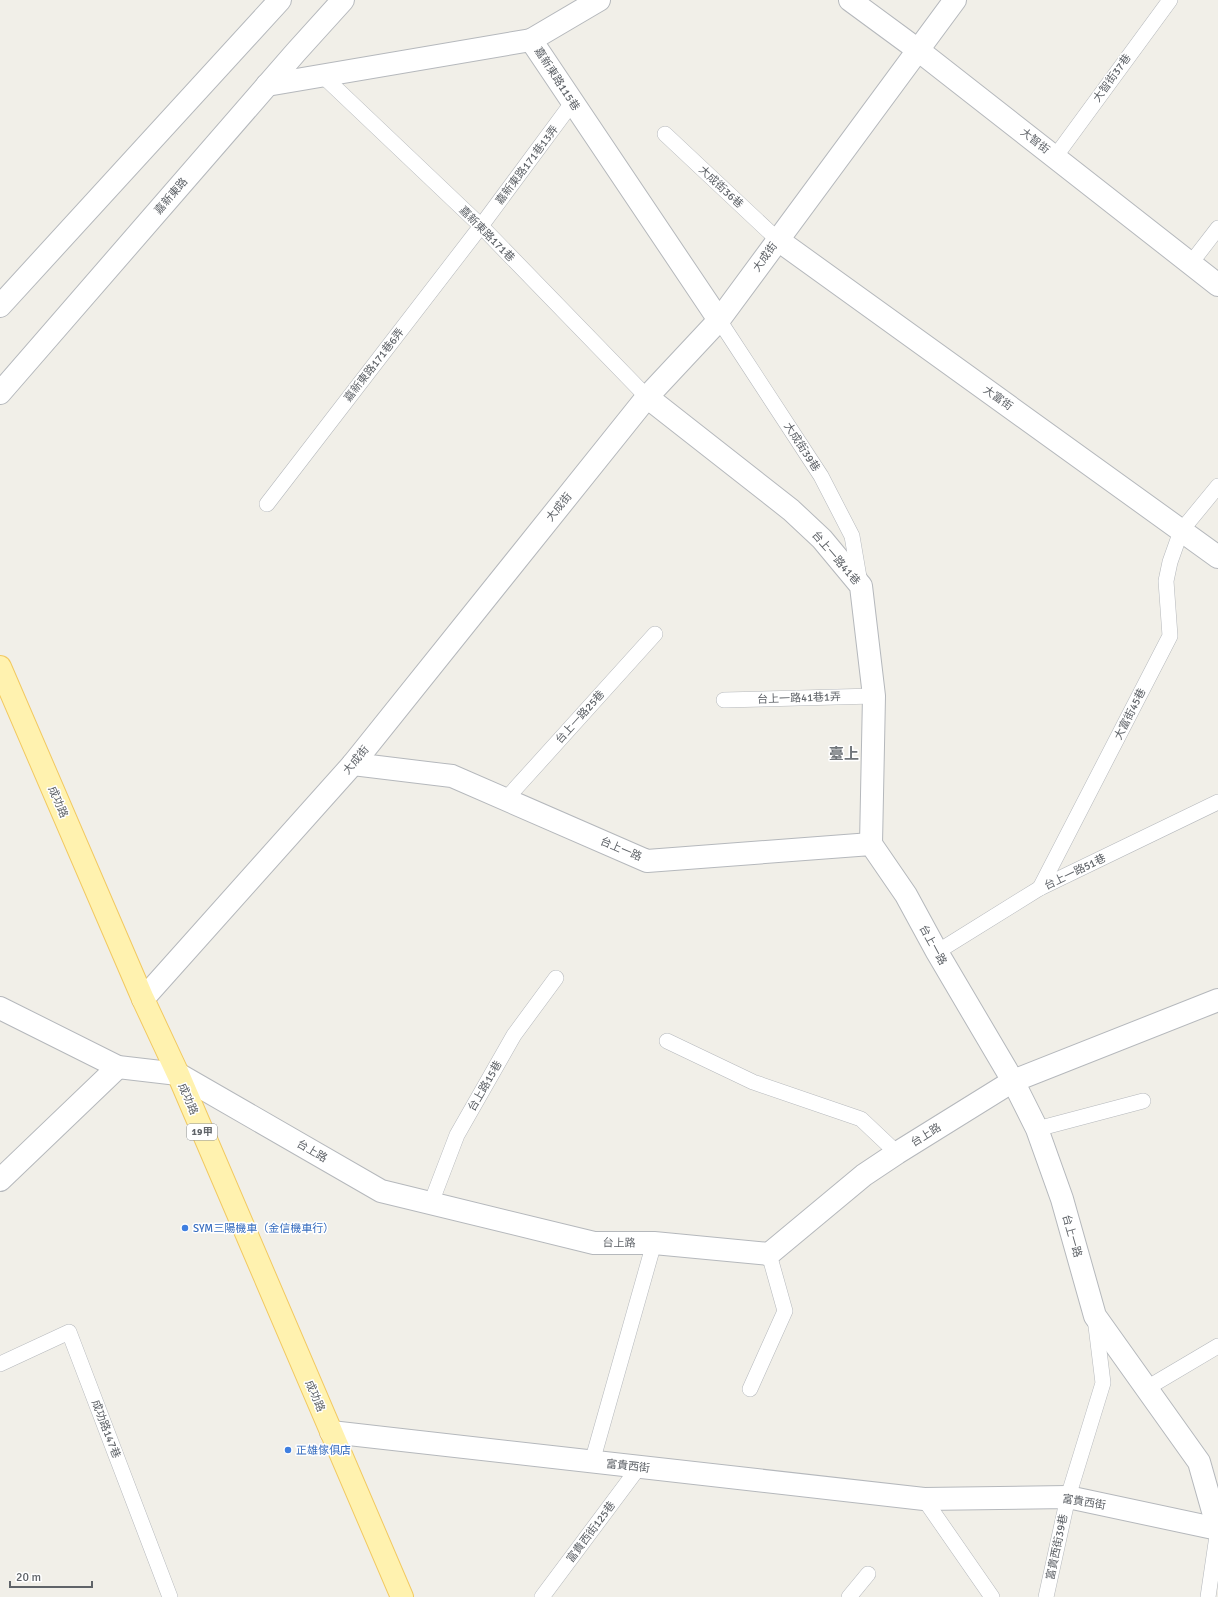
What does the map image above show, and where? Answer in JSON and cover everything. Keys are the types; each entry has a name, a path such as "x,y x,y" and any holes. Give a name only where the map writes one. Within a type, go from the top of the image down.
{"main road":[{"name":"成功路","path":"0,667 178,1074 400,1597"}],"street":[{"path":"0,306 280,0"},
{"name":"嘉新東路","path":"0,393 343,0"},
{"path":"530,40 599,0"},
{"name":"大智街","path":"850,0 918,50 1218,285"},
{"name":"大成街","path":"144,999 353,764 647,397 719,320 955,0"},
{"name":"嘉新東路115巷","path":"268,85 530,40 719,320"},
{"name":"大富街","path":"778,240 1218,557"},
{"name":"台上一路41巷","path":"647,397 791,510 822,539 861,586 874,696 871,844"},
{"name":"台上一路","path":"353,764 452,776 647,860 871,844 906,895 937,952 1013,1080 1037,1129 1062,1199 1095,1316 1199,1462 1218,1529"},
{"name":"台上路","path":"0,1008 118,1067 178,1074 381,1191 594,1243 654,1244 769,1254 864,1175 1013,1080 1218,1000"},
{"path":"0,1180 118,1067"},
{"name":"富貴西街","path":"331,1432 924,1499 1068,1497 1218,1529"}],"lane":[{"name":"大智街37巷","path":"1055,157 1170,0"},
{"name":"嘉新東路171巷","path":"322,76 481,226 647,397"},
{"name":"嘉新東路171巷13弄","path":"481,226 572,103"},
{"name":"大成街36巷","path":"664,134 778,240"},
{"name":"嘉新東路171巷6弄","path":"267,504 481,226"},
{"path":"1191,263 1218,228"},
{"name":"大成街39巷","path":"719,320 821,476 852,536 861,586"},
{"name":"大富街45巷","path":"1040,888 1170,636 1166,581 1170,562 1181,531 1218,486"},
{"name":"台上一路25巷","path":"506,799 655,634"},
{"name":"台上一路41巷1弄","path":"724,700 874,696"},
{"name":"台上一路51巷","path":"937,952 1040,888 1218,802"},
{"name":"台上路15巷","path":"431,1203 457,1135 514,1035 556,978"},
{"path":"667,1041 753,1082 861,1119 897,1153"},
{"path":"1037,1129 1143,1101"},
{"path":"592,1462 654,1244"},
{"path":"750,1389 785,1311 769,1254"},
{"name":"富貴西街39巷","path":"1046,1597 1068,1497 1102,1383 1095,1316"},
{"name":"成功路147巷","path":"0,1364 68,1332 170,1597"},
{"path":"1147,1388 1218,1346"},
{"name":"富貴西街125巷","path":"542,1597 639,1467"},
{"path":"924,1499 992,1597"},
{"path":"1208,1597 1218,1529"},
{"path":"849,1597 868,1574"}],"place":[{"name":"SYM三陽機車（金信機車行）","path":"185,1228"},
{"name":"正雄傢俱店","path":"288,1450"}],"district":[{"name":"臺上","path":"844,754"}]}
